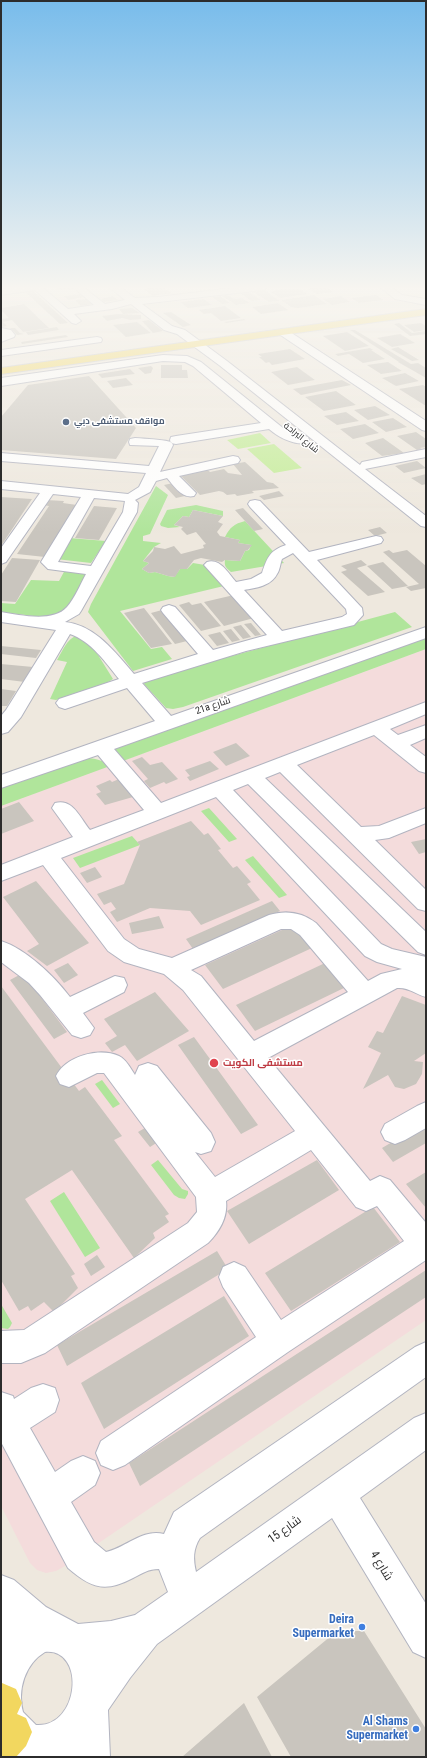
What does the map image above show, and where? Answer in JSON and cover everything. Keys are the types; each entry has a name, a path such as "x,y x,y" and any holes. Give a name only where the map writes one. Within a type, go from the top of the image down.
{"main road":[{"path":"4,381 30,369"}],"street":[{"path":"4,381 87,369"},
{"path":"204,369 252,404 272,425 284,434 303,440"},
{"name":"شارع البراحة","path":"218,369 252,404 303,440 395,515"},
{"name":"شارع البراحة","path":"225,369 426,523"},
{"path":"245,369 426,511"},
{"path":"339,369 426,427"},
{"path":"136,440 164,441 272,425"},
{"path":"1,485 90,493 127,492 145,489 164,441"},
{"path":"367,465 426,453"},
{"path":"1,457 152,474 170,474 233,460"},
{"path":"1,468 46,472"},
{"path":"65,473 127,492"},
{"path":"170,474 189,493"},
{"path":"1,559 48,490"},
{"path":"38,622 58,619 66,616 77,606 130,512 127,492"},
{"path":"90,493 49,562 53,566 97,571"},
{"path":"65,703 130,680 208,656 278,637 348,621 356,614 356,610 255,504"},
{"path":"232,588 264,579 269,576 273,560 277,554 285,550 300,552 376,540"},
{"path":"212,565 278,637"},
{"path":"77,606 78,617 98,638 105,651"},
{"path":"169,610 208,656"},
{"path":"1,617 66,627 90,638 105,651 167,723"},
{"path":"1,728 14,713 66,627"},
{"name":"21a شارع","path":"1,782 426,632"},
{"path":"1,873 251,776 377,722 426,708"},
{"path":"377,722 396,743 426,767"},
{"path":"396,743 426,731"},
{"path":"101,746 157,812"},
{"path":"283,763 426,903"},
{"path":"251,776 418,938 408,946 399,959"},
{"path":"219,788 372,950 385,957 426,966"},
{"path":"62,808 86,840"},
{"path":"356,834 382,834 426,815"},
{"path":"47,855 116,945 132,956 163,964 172,968 192,983 314,1134 426,1244 277,1341 113,1453"},
{"path":"172,968 277,921 291,920 304,925 365,994"},
{"path":"1,950 37,976 74,1019 115,985"},
{"path":"250,1055 390,981 402,978 413,980 426,988"},
{"path":"68,1076 100,1061 112,1064 162,1110 201,1142"},
{"path":"1,1347 22,1347 34,1342 198,1233 204,1228 211,1215 212,1208 210,1195 162,1110 148,1074"},
{"path":"395,1132 426,1114"},
{"path":"210,1195 314,1134"},
{"path":"234,1277 277,1341"},
{"path":"190,1598 178,1574 175,1557 178,1539 187,1525 426,1358"},
{"path":"44,1400 5,1415 82,1555 88,1563 96,1568 106,1570 116,1569 150,1550 163,1551 175,1557"},
{"name":"شارع 15","path":"89,1705 116,1664 144,1631 426,1430"},
{"path":"49,1496 83,1473"},
{"name":"شارع 4","path":"337,1493 426,1639"},
{"path":"1,1593 36,1623 66,1638 84,1652 92,1676 88,1736 90,1757"},
{"path":"1,1620 16,1722"},
{"name":"شارع 15","path":"66,1638 111,1640 144,1631"},
{"path":"16,1722 15,1653 27,1641 40,1634 66,1638"},
{"path":"16,1722 53,1744 67,1737 79,1724 89,1705"}],"shaded area":[{"name":"مستشفى الكويت","path":"426,649 426,1320 65,1566 56,1571 46,1573 37,1570 30,1563 1,1506 1,806"}],"green space":[{"path":"260,433 271,443 238,449 227,440"},
{"path":"274,444 302,468 274,473 247,449"},
{"path":"156,486 168,495 150,534 143,536 143,541 161,543 154,547 143,561 149,563 142,569 149,573 155,572 174,577 180,569 187,569 193,563 205,565 228,585 120,611 151,649 162,647 172,659 133,671 88,612"},
{"path":"196,505 223,511 223,516 193,510 189,517 183,516 174,525 180,527 168,528 161,526 160,524 167,510"},
{"path":"245,521 284,563 231,572 227,568 225,565 225,560 240,561 245,551 249,550 251,545 238,543 240,540 225,537 233,526"},
{"path":"69,538 106,541 91,563 56,559"},
{"path":"65,570 86,573 75,600 67,614 50,618 1,612 1,603 15,604 31,580 59,581"},
{"path":"395,612 412,627 183,707 173,709 166,708 144,684 146,679"},
{"path":"426,634 426,649 123,761 115,752 116,748"},
{"path":"80,635 90,642 113,679 105,684 56,700 50,699 67,662 57,660 69,641"},
{"path":"83,758 97,759 110,766 1,806 1,786"},
{"path":"209,808 237,839 229,842 201,811"},
{"path":"132,836 140,845 80,868 73,858"},
{"path":"253,856 287,895 279,898 245,860"},
{"path":"102,1080 120,1104 113,1108 95,1084"},
{"path":"158,1160 182,1189 188,1191 185,1199 174,1195 151,1165"},
{"path":"64,1192 100,1248 85,1257 50,1201"},
{"path":"1,1304 12,1323 8,1329 1,1328"}],"building":[{"path":"130,369 135,374 102,378 98,374"},
{"path":"139,369 153,369 151,373 145,374"},
{"path":"161,369 187,370 188,378 161,378"},
{"path":"286,369 300,369 315,380 288,385 271,372"},
{"path":"373,369 399,369 402,371 381,374"},
{"path":"410,369 426,369 426,378"},
{"path":"405,373 419,381 396,386 382,378"},
{"name":"مواقف مستشفى دبي","path":"89,376 136,428 116,459 1,450 1,417 28,385"},
{"path":"126,378 133,385 113,388 107,381"},
{"path":"342,380 351,385 301,395 293,389"},
{"path":"423,385 426,387 426,406 399,389"},
{"path":"336,391 356,405 324,411 305,397"},
{"path":"375,406 390,415 368,420 354,410"},
{"path":"346,412 359,421 337,425 324,416"},
{"path":"393,418 407,427 386,432 372,422"},
{"path":"365,424 379,433 353,439 340,429"},
{"path":"416,432 426,439 426,447 420,448 422,449 417,450 397,436"},
{"path":"383,438 404,453 382,456 365,443"},
{"path":"417,461 426,468 404,473 395,466"},
{"path":"245,462 267,482 273,483 279,488 252,491 254,493 237,496 235,494 227,495 219,491 200,495 180,475 207,469 210,472 224,469 228,473 242,475 233,464"},
{"path":"426,474 426,484 422,485 411,478"},
{"path":"173,483 185,496 176,498 164,485"},
{"path":"279,491 284,496 264,500 259,496"},
{"path":"1,497 32,499 1,546"},
{"path":"46,500 64,501 63,503 77,505 45,557 17,554 49,506 43,505"},
{"path":"94,506 117,508 99,540 75,538"},
{"path":"243,508 263,529 254,531 235,510"},
{"path":"193,510 223,516 218,522 223,524 217,532 220,536 240,540 238,543 252,545 245,551 240,561 225,560 222,562 201,558 194,560 187,569 180,569 175,577 155,572 149,573 142,569 149,563 143,561 153,551 154,547 165,549 174,546 181,554 204,548 203,545 206,544 196,532 187,535 181,529 183,527 174,525 183,516 189,517"},
{"path":"380,527 387,533 375,536 368,530"},
{"path":"389,550 393,553 407,550 426,566 426,588 411,591 406,587 419,584 383,552"},
{"path":"12,558 40,560 16,602 1,601 1,575"},
{"path":"361,560 367,565 357,568 385,592 368,596 341,572 347,570 341,566"},
{"path":"383,562 408,586 392,589 367,566"},
{"path":"234,595 254,618 224,626 204,602"},
{"path":"189,602 192,605 201,603 221,626 201,631 179,605"},
{"path":"144,608 172,644 151,648 124,613"},
{"path":"162,610 187,641 175,644 151,613"},
{"path":"251,623 261,635 255,636 244,624"},
{"path":"241,625 251,637 243,639 233,627"},
{"path":"231,629 240,640 232,642 223,631"},
{"path":"220,632 229,643 217,646 208,635"},
{"path":"1,646 41,650 36,658 1,654"},
{"path":"1,664 33,667 25,682 1,679"},
{"path":"1,689 16,691 7,706 1,706"},
{"path":"236,743 250,756 226,766 213,752"},
{"path":"142,757 150,765 162,762 178,779 166,784 164,782 150,788 144,781 148,779 132,761"},
{"path":"210,761 219,769 190,781 187,777 190,776 185,770"},
{"path":"119,779 133,797 105,805 96,794 101,792 96,786 110,780 112,782"},
{"path":"19,802 34,821 1,834 1,809"},
{"path":"191,821 204,835 208,833 221,849 218,850 233,868 237,866 251,882 247,884 260,900 201,925 190,911 150,908 117,922 110,912 116,909 111,902 104,905 97,894 124,884 140,845 137,842"},
{"path":"426,839 426,852 419,854 411,842"},
{"path":"95,867 102,877 87,883 80,873"},
{"path":"36,881 89,943 47,966 27,951 39,944 3,897"},
{"path":"272,901 280,911 193,949 186,939"},
{"path":"159,916 164,928 132,934 129,923"},
{"path":"293,925 312,948 223,989 205,965"},
{"path":"68,963 78,975 64,983 54,970"},
{"path":"325,963 346,987 255,1031 236,1005"},
{"path":"23,973 67,1032 54,1039 10,980"},
{"path":"1,986 79,1091 85,1087 122,1136 114,1140 169,1214 165,1216 169,1222 153,1233 155,1238 134,1258 72,1170 25,1199 75,1274 71,1276 78,1288 54,1312 44,1302 31,1311 28,1306 19,1311 1,1280"},
{"path":"155,992 189,1031 137,1061 125,1045 112,1052 105,1043 117,1036 104,1019"},
{"path":"402,996 426,1005 426,1053 414,1061 423,1062 422,1074 416,1084 404,1089 395,1087 388,1075 363,1089 381,1053 368,1047 377,1031 383,1033"},
{"path":"194,1037 258,1125 241,1134 178,1045"},
{"path":"426,1122 426,1143 393,1162 382,1148"},
{"path":"150,1125 161,1140 150,1147 138,1132"},
{"path":"317,1160 339,1190 249,1244 227,1211"},
{"path":"426,1172 426,1208 406,1184"},
{"path":"373,1207 400,1242 291,1311 265,1273"},
{"path":"217,1251 228,1269 67,1366 57,1345"},
{"path":"97,1255 105,1267 91,1276 84,1264"},
{"path":"426,1270 426,1297 140,1486 129,1463"},
{"path":"224,1296 249,1336 104,1429 81,1383"},
{"path":"337,1631 364,1631 426,1729 426,1757 291,1757 257,1697"},
{"path":"244,1703 272,1757 182,1757"}],"place":[{"name":"مواقف مستشفى دبي","path":"66,422"},
{"name":"مستشفى الكويت","path":"214,1063"},
{"name":"Deira Supermarket","path":"362,1627"},
{"name":"Al Shams Supermarket","path":"416,1729"}]}
